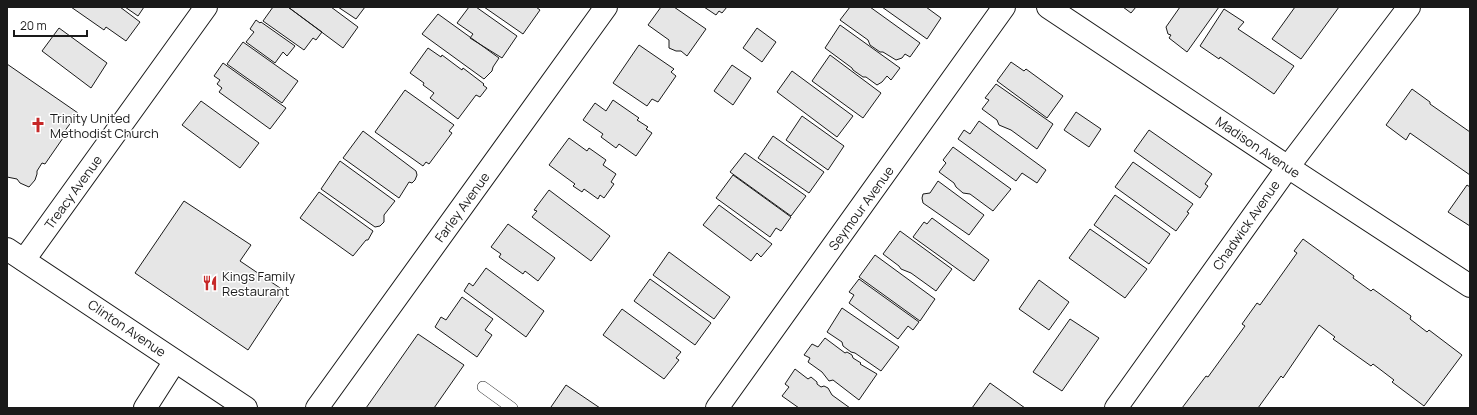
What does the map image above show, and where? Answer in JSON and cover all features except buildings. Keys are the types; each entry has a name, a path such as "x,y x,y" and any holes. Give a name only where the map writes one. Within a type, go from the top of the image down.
{"street":[{"name":"Treacy Avenue","path":"16,254 206,7"},
{"name":"Farley Avenue","path":"317,408 606,7"},
{"name":"Seymour Avenue","path":"717,408 1004,7"},
{"name":"Madison Avenue","path":"1048,7 1470,286"},
{"name":"Chadwick Avenue","path":"1116,408 1288,167 1409,7"},
{"name":"Clinton Avenue","path":"16,254 246,408"},
{"path":"144,408 175,361"}],"lane":[{"path":"483,387 512,408"}],"place":[{"name":"Trinity United Methodist Church","path":"38,125"},
{"name":"Kings Family Restaurant","path":"210,283"}]}
